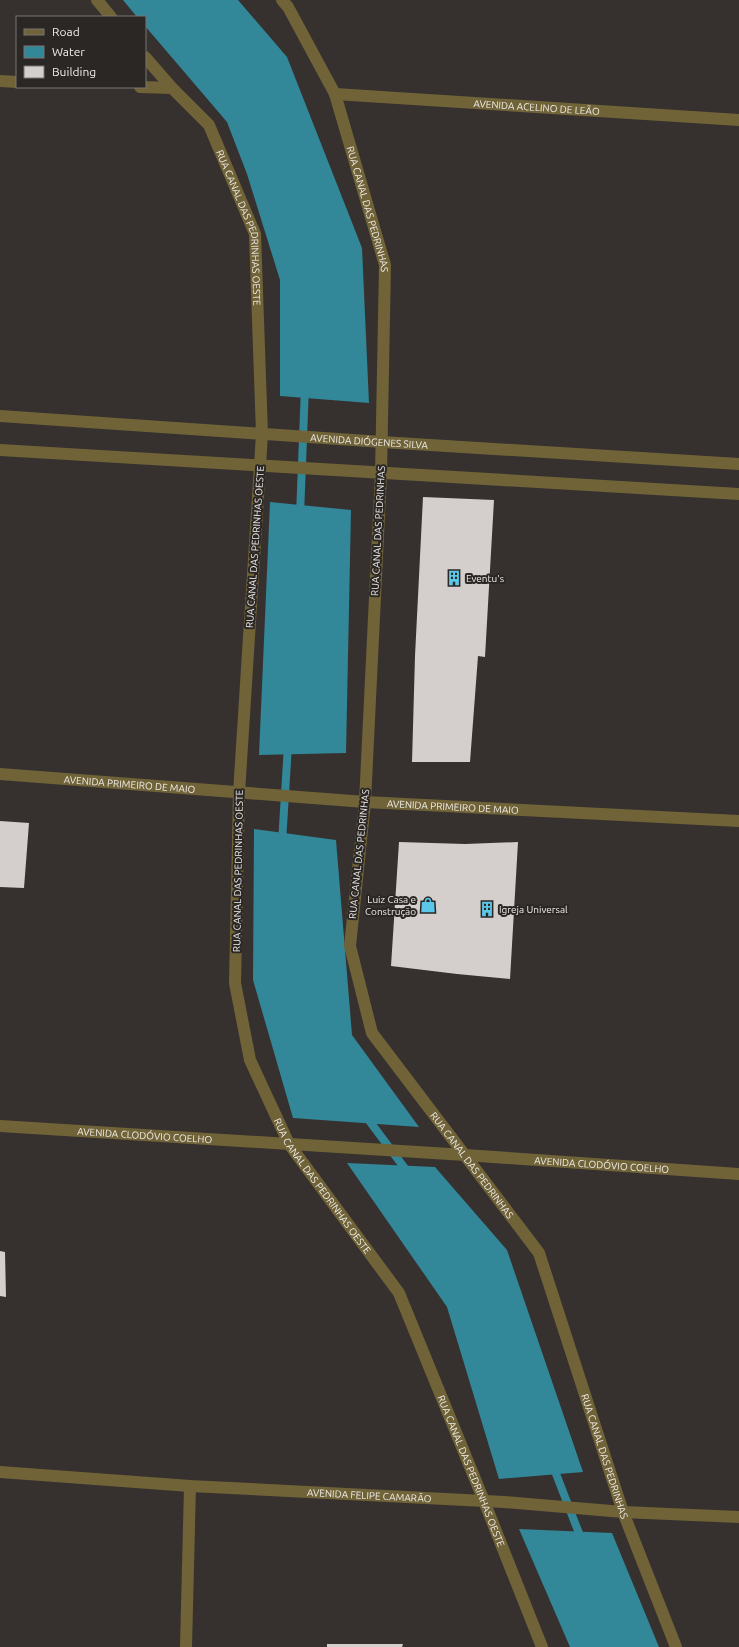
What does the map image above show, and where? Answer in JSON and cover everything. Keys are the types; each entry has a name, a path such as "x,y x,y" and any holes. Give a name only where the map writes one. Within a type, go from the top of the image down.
{"street":[{"path":"97,0 110,16"},
{"name":"RUA CANAL DAS PEDRINHAS","path":"286,2 335,94 385,265 381,474 365,802 350,946 372,1033 539,1253 623,1512 676,1647"},
{"name":"RUA CANAL DAS PEDRINHAS OESTE","path":"146,57 172,88 209,125 255,234 262,434 240,793 235,983 250,1060 290,1144 399,1293 542,1647"},
{"path":"0,81 16,82"},
{"path":"146,87 172,88"},
{"name":"AVENIDA ACELINO DE LEÃO","path":"335,94 739,120"},
{"name":"AVENIDA DIÓGENES SILVA","path":"0,416 288,436 739,464"},
{"path":"0,450 345,472 739,494"},
{"name":"AVENIDA PRIMEIRO DE MAIO","path":"0,774 365,802 739,821"},
{"name":"AVENIDA CLODÓVIO COELHO","path":"0,1126 465,1155 739,1174"},
{"name":"AVENIDA FELIPE CAMARÃO","path":"0,1472 190,1486 504,1502 623,1512 739,1517"},
{"path":"186,1647 190,1486"}],"water":[{"path":"123,0 238,0 287,57 362,248 369,403 280,396 280,280 247,174 227,122 146,27 146,16 136,16"},
{"path":"270,502 351,510 346,753 259,755"},
{"path":"254,829 336,840 352,1035 419,1127 293,1118 253,980"},
{"path":"347,1163 435,1167 507,1250 583,1472 499,1479 447,1307"},
{"path":"519,1529 612,1533 659,1647 570,1647"}],"building":[{"name":"Eventu's","path":"423,497 494,500 485,657 478,656 470,762 412,762 415,656"},
{"path":"0,821 29,823 24,888 0,887"},
{"path":"399,842 465,844 518,842 510,979 391,966"},
{"path":"0,1251 5,1252 6,1297 0,1296"},
{"path":"327,1644 403,1644 402,1647 327,1647"}],"waterway":[{"path":"300,515 305,387"},
{"path":"282,843 288,745"},
{"path":"365,1115 409,1174"},
{"path":"553,1466 582,1541"}],"place":[{"name":"Eventu's","path":"454,578"},
{"name":"Luiz Casa e Construção","path":"428,905"},
{"name":"Igreja Universal","path":"487,909"}]}
